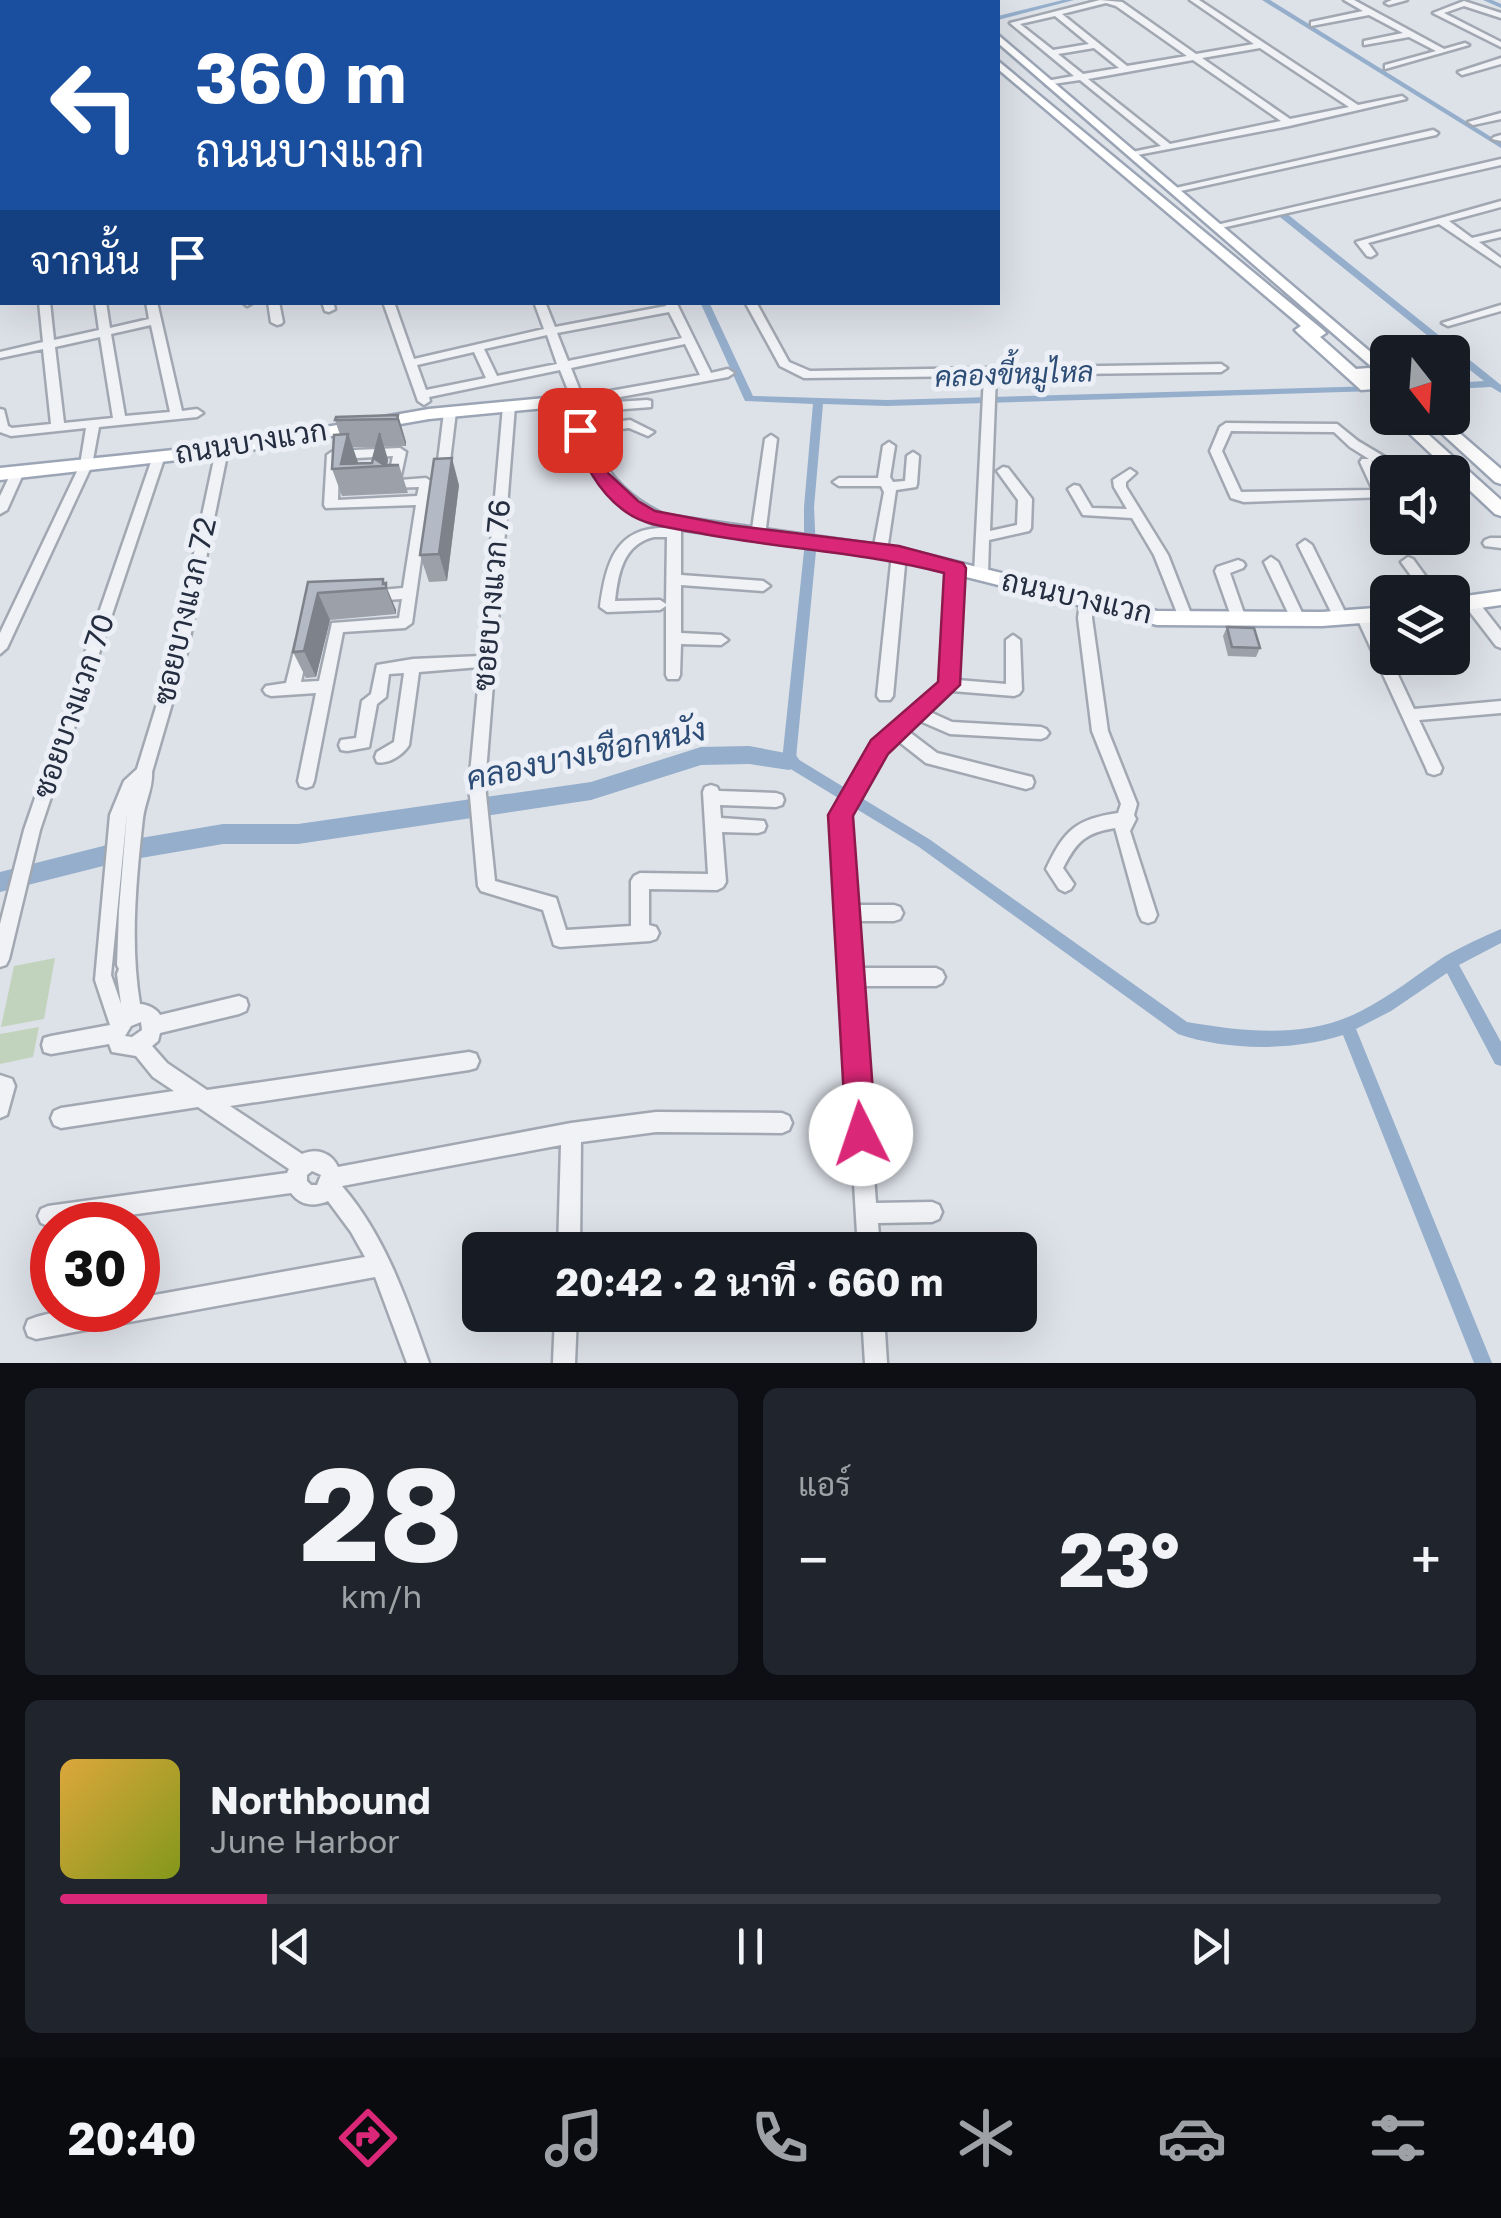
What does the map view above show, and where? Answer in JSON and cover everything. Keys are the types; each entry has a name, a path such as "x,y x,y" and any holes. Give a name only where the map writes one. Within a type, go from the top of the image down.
{"main road":[{"path":"1000,40 1217,226 1370,369"},
{"path":"1000,68 1194,231 1370,370"},
{"path":"1217,226 1370,350"},
{"path":"1194,231 1370,389"},
{"name":"ถนนบางแวก","path":"9,473 222,450 429,414 556,402 574,406 592,462 614,491 640,512 673,528 889,552 1132,614 1186,619 1370,617"},
{"path":"1418,435 1439,455"},
{"path":"1432,435 1501,498"},
{"path":"1453,435 1501,478"},
{"path":"1468,435 1501,464"},
{"path":"1470,484 1501,510"},
{"path":"1470,603 1501,598"}],"street":[{"path":"1168,147 1014,23 1108,0 1289,122"},
{"path":"1194,0 1355,107"},
{"path":"1348,0 1442,50"},
{"path":"1390,3 1403,0"},
{"path":"1437,0 1452,6"},
{"path":"1501,16 1468,4 1437,13 1501,44"},
{"path":"1055,12 1125,69"},
{"path":"1314,24 1370,12"},
{"path":"1367,43 1410,34"},
{"path":"1049,82 1261,45"},
{"path":"1388,67 1465,45"},
{"path":"1052,53 1096,46"},
{"path":"1462,72 1501,61"},
{"path":"1475,66 1501,78"},
{"path":"1134,154 1402,99"},
{"path":"1474,122 1500,117"},
{"path":"1176,190 1433,134"},
{"path":"1217,226 1501,162"},
{"path":"1371,254 1361,242 1501,204"},
{"path":"1442,220 1501,263"},
{"path":"1471,241 1501,234"},
{"path":"44,305 58,428"},
{"path":"101,305 120,422"},
{"path":"152,305 177,415"},
{"path":"274,305 277,322"},
{"path":"389,305 429,414"},
{"path":"540,305 564,365 574,406"},
{"path":"609,305 615,318"},
{"path":"411,364 671,305 707,376"},
{"path":"752,305 784,364 796,373 989,379 1222,368"},
{"path":"1448,323 1501,308"},
{"path":"0,355 156,321"},
{"path":"422,395 689,340"},
{"path":"477,347 493,380"},
{"path":"574,406 728,372"},
{"path":"980,574 989,379"},
{"path":"574,406 647,404"},
{"name":"ซอยบางแวก 76","path":"509,406 477,785 487,886 550,904 560,939 645,933 640,881 717,882 713,825"},
{"path":"443,470 450,412"},
{"path":"0,413 6,432 197,413"},
{"path":"0,648 86,465 92,424"},
{"path":"580,430 630,424 648,432"},
{"path":"1370,495 1240,497 1216,451 1226,427 1333,428 1374,455"},
{"path":"340,428 331,505 422,500"},
{"path":"758,536 771,439"},
{"path":"885,696 890,446"},
{"name":"ซอยบางแวก 72","path":"115,928 118,815 140,781 180,652 222,450"},
{"path":"306,782 337,627 405,623 426,482 393,484 400,452 338,454"},
{"name":"ซอยบางแวก 70","path":"0,959 32,830 159,456"},
{"path":"839,482 911,484 913,456"},
{"path":"1366,462 1370,467"},
{"path":"983,537 1024,528 1025,498 1003,471"},
{"path":"0,510 9,473"},
{"path":"1130,473 1118,480 1161,555 1186,619"},
{"path":"1074,490 1088,512 1138,514"},
{"path":"660,605 607,606 612,567 626,545 655,530 673,528 673,674"},
{"path":"1305,545 1341,618"},
{"path":"1271,562 1298,619"},
{"path":"1408,562 1418,575"},
{"path":"1238,566 1222,572 1239,619"},
{"path":"868,1232 840,815 880,747 949,685 955,568"},
{"path":"672,579 763,586"},
{"path":"351,598 410,593"},
{"path":"1088,603 1085,618 1100,731 1128,804 1128,819 1122,831 1148,915"},
{"path":"1470,612 1501,642"},
{"path":"308,618 281,689 325,688"},
{"path":"1364,618 1434,768"},
{"path":"672,638 722,640"},
{"path":"949,685 1014,690 1013,640"},
{"path":"347,745 363,743 370,702 378,697 382,669 486,662"},
{"path":"383,757 401,745 413,665"},
{"path":"1410,716 1501,707"},
{"path":"920,714 950,728 1041,733"},
{"path":"899,733 932,758 1026,782"},
{"path":"758,826 713,825 712,795 776,800"},
{"path":"1065,884 1054,869 1071,834 1095,823 1128,819"},
{"path":"846,913 894,913"},
{"path":"52,1046 122,1024 148,1014 154,1026 151,1034 139,1045 123,1048 116,1041 122,1024 126,970 115,928"},
{"path":"115,928 104,976 122,1024"},
{"path":"851,977 936,977"},
{"path":"154,1026 239,1005"},
{"path":"139,1045 160,1070 203,1098 300,1174"},
{"path":"61,1118 470,1061"},
{"path":"0,1085 4,1086 0,1108"},
{"path":"330,1182 571,1133 656,1122 782,1123"},
{"path":"570,1232 571,1133"},
{"path":"132,1202 300,1174 313,1160 324,1161 331,1168 330,1182 381,1265 418,1363"},
{"path":"866,1212 932,1212"},
{"path":"160,1305 381,1265"},
{"path":"564,1363 565,1332"},
{"path":"874,1332 876,1363"}],"green space":[{"path":"55,958 44,1019 1,1027 14,966"},
{"path":"39,1027 33,1057 0,1064 0,1034"}],"building":[{"path":"398,415 397,419 335,420 336,417"},
{"path":"380,433 375,459 384,465 399,465 332,469 334,435 348,434 341,464 372,463"},
{"path":"452,458 439,554 420,555 434,459"},
{"path":"383,579 386,588 318,593 304,651 293,652 308,582"},
{"path":"1227,627 1254,628 1260,648 1232,647"}],"waterway":[{"path":"1000,18 1071,0"},
{"path":"1265,0 1501,146"},
{"path":"1486,0 1501,6"},
{"path":"1283,215 1501,390"},
{"name":"คลองขี้หมูไหล","path":"705,305 749,399 887,403 1370,388"},
{"name":"คลองขี้หมูไหล","path":"1470,385 1493,384"},
{"name":"คลองบางเชือกหนัง","path":"818,404 809,507 810,551 789,761 924,843 1184,1029 1265,1039 1327,1032 1386,1006 1450,963"},
{"name":"คลองบางเชือกหนัง","path":"0,882 123,851 223,834 298,834 591,791 701,756 749,755 789,761"},
{"name":"คลองบางเชือกหนัง","path":"1450,963 1501,936"},
{"path":"1450,963 1501,1058"},
{"path":"1347,1026 1483,1363"}],"route":[{"path":"580,430 600,476 631,506 650,516 674,524 899,554 955,568 949,685 880,747 840,815 861,1134"}]}
